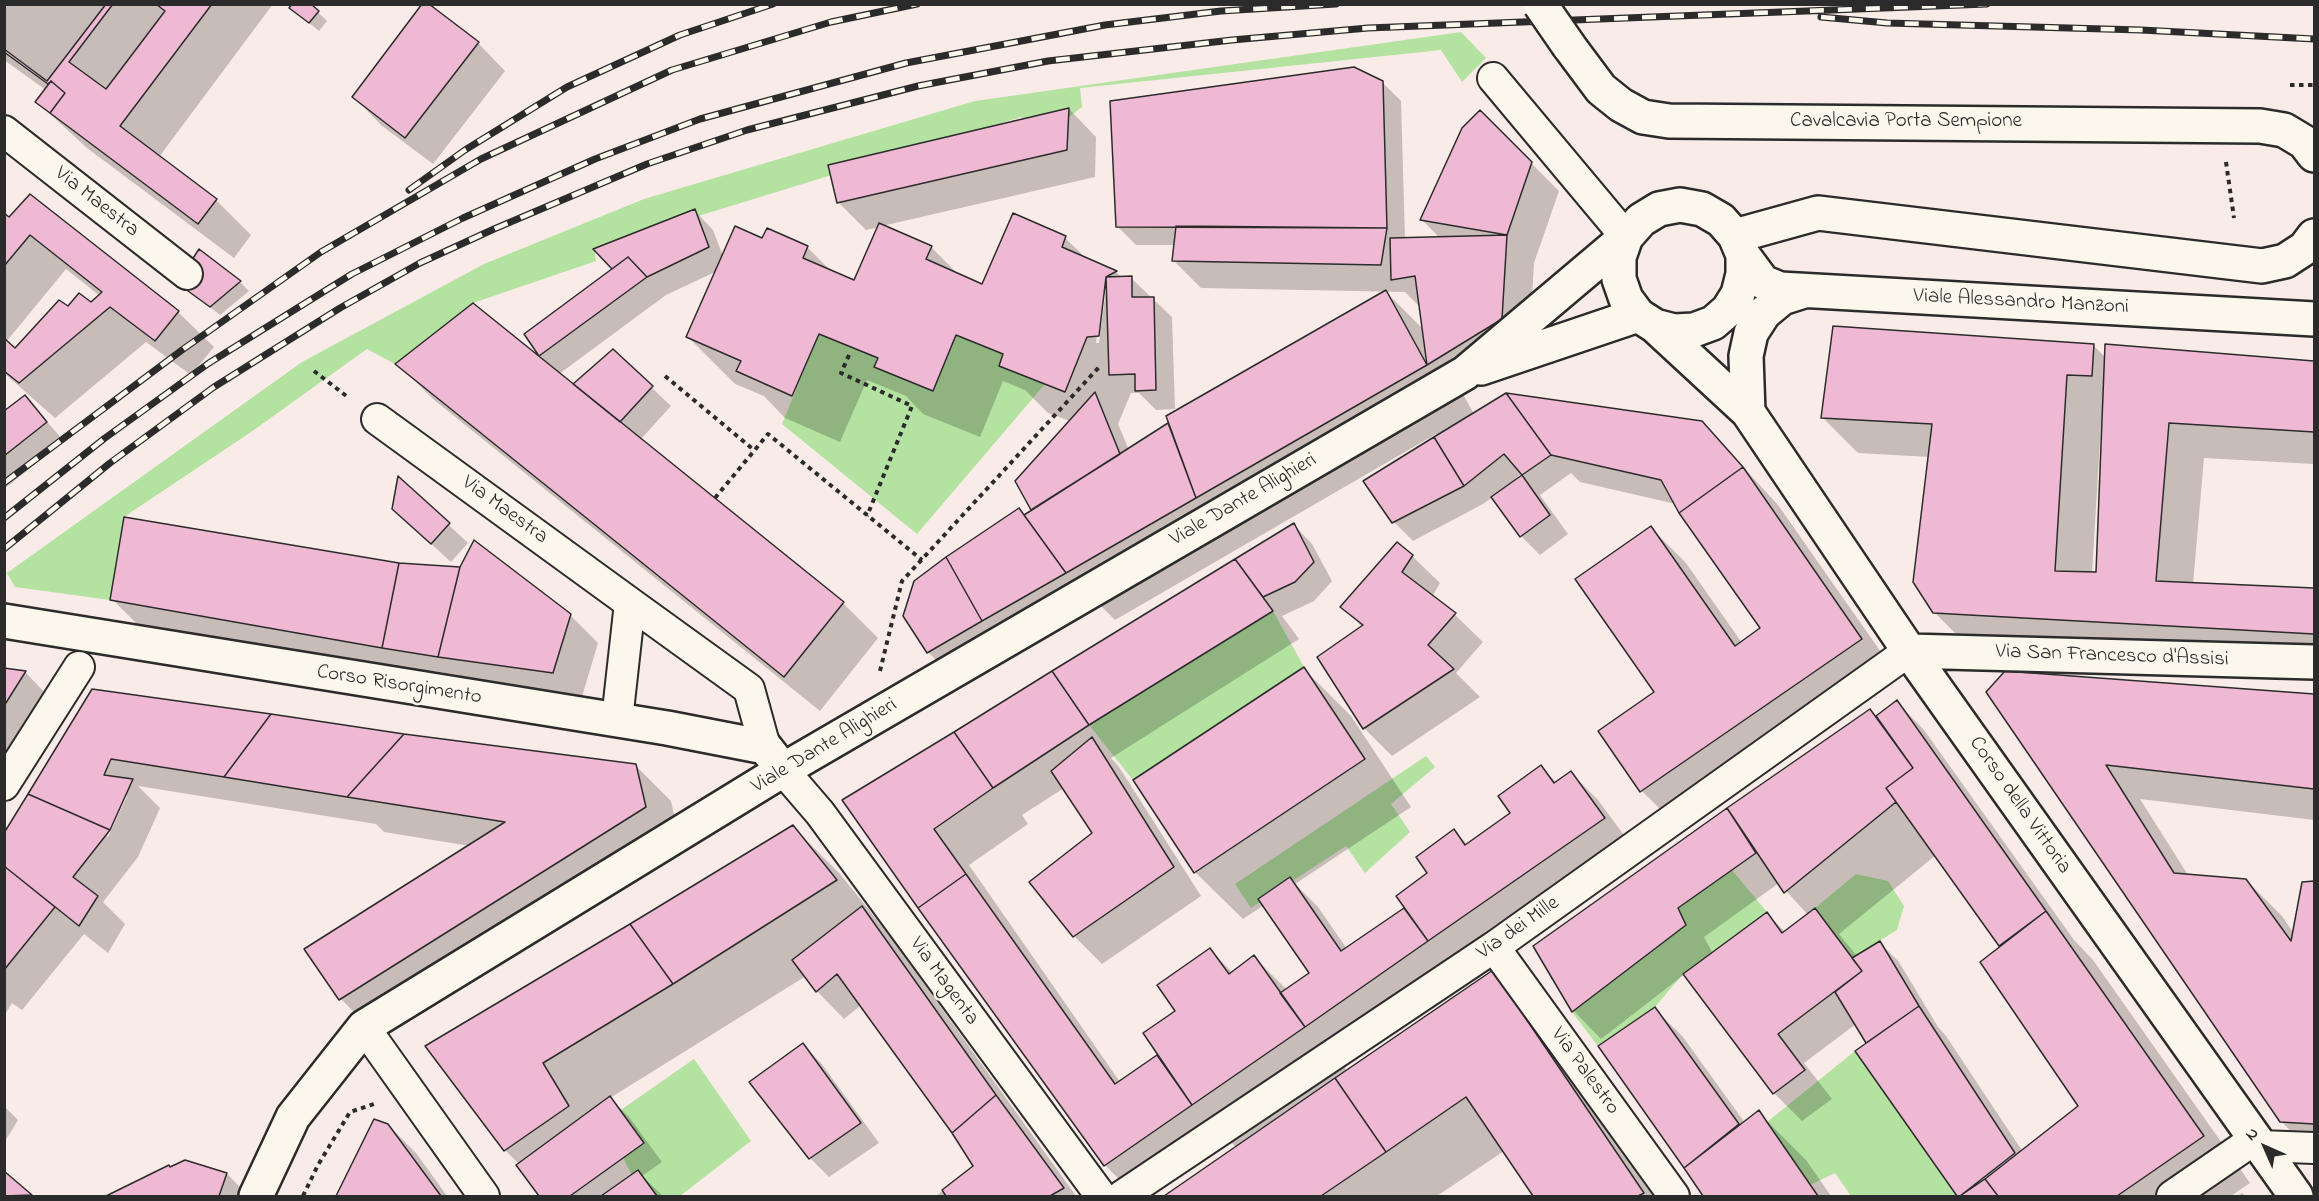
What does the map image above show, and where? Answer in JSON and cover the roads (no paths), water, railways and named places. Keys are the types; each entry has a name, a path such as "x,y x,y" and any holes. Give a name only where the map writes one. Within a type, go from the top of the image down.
{"main road":[{"name":"Cavalcavia Porta Sempione","path":"1540,4 1601,89 1621,105 1643,117 1669,121 2260,126 2284,130 2304,142 2314,155"},
{"path":"1465,373 1626,237 1641,220 1659,209 1680,205 1702,209 1721,220 1739,245 1743,274 1738,294 1728,310 1713,323 1694,330 1674,331 1647,321 1626,299 1619,279 1619,257 1626,237"},
{"path":"1739,245 1818,213 2262,266 2285,261 2305,248 2314,236"},
{"name":"Viale Alessandro Manzoni","path":"1739,245 1762,282 1780,288 2314,319"},
{"path":"1748,412 1746,356 1751,333 1764,313 1782,298 1804,291"},
{"path":"1465,373 1647,321"},
{"name":"Corso della Vittoria","path":"1647,321 1748,412 1909,651 2296,1197"},
{"name":"Viale Dante Alighieri","path":"256,1197 293,1117 364,1027 774,759 1465,373"},
{"name":"Corso Risorgimento","path":"4,621 617,720 774,759"},
{"name":"Via San Francesco d'Assisi","path":"1909,651 2314,662"}],"street":[{"path":"1493,78 1626,237"},
{"name":"Via Maestra","path":"4,131 187,274"},
{"name":"Via Maestra","path":"377,419 748,689 774,759"},
{"path":"617,720 630,603"},
{"name":"Via dei Mille","path":"1122,1197 1494,947 1909,651"},
{"path":"4,785 79,667"},
{"name":"Via Magenta","path":"774,759 820,813 1101,1197"},
{"name":"Via Palestro","path":"1494,947 1674,1197"},
{"path":"364,1027 484,1197"},
{"path":"2172,1197 2258,1142 2314,1148"}],"railway":[{"path":"409,190 465,150 567,87 680,35 773,4"},
{"path":"4,483 182,350 321,252 481,159 672,70 831,22 917,4"},
{"path":"4,518 105,438 209,363 352,274 463,218 595,159 700,119 906,63 1105,25 1221,11 1336,4"},
{"path":"4,549 110,463 214,387 340,308 420,263 494,229 647,164 747,130 918,86 1048,61 1232,40 1368,28 1987,4"},
{"path":"1821,17 1887,23 2141,30 2314,39"}]}
